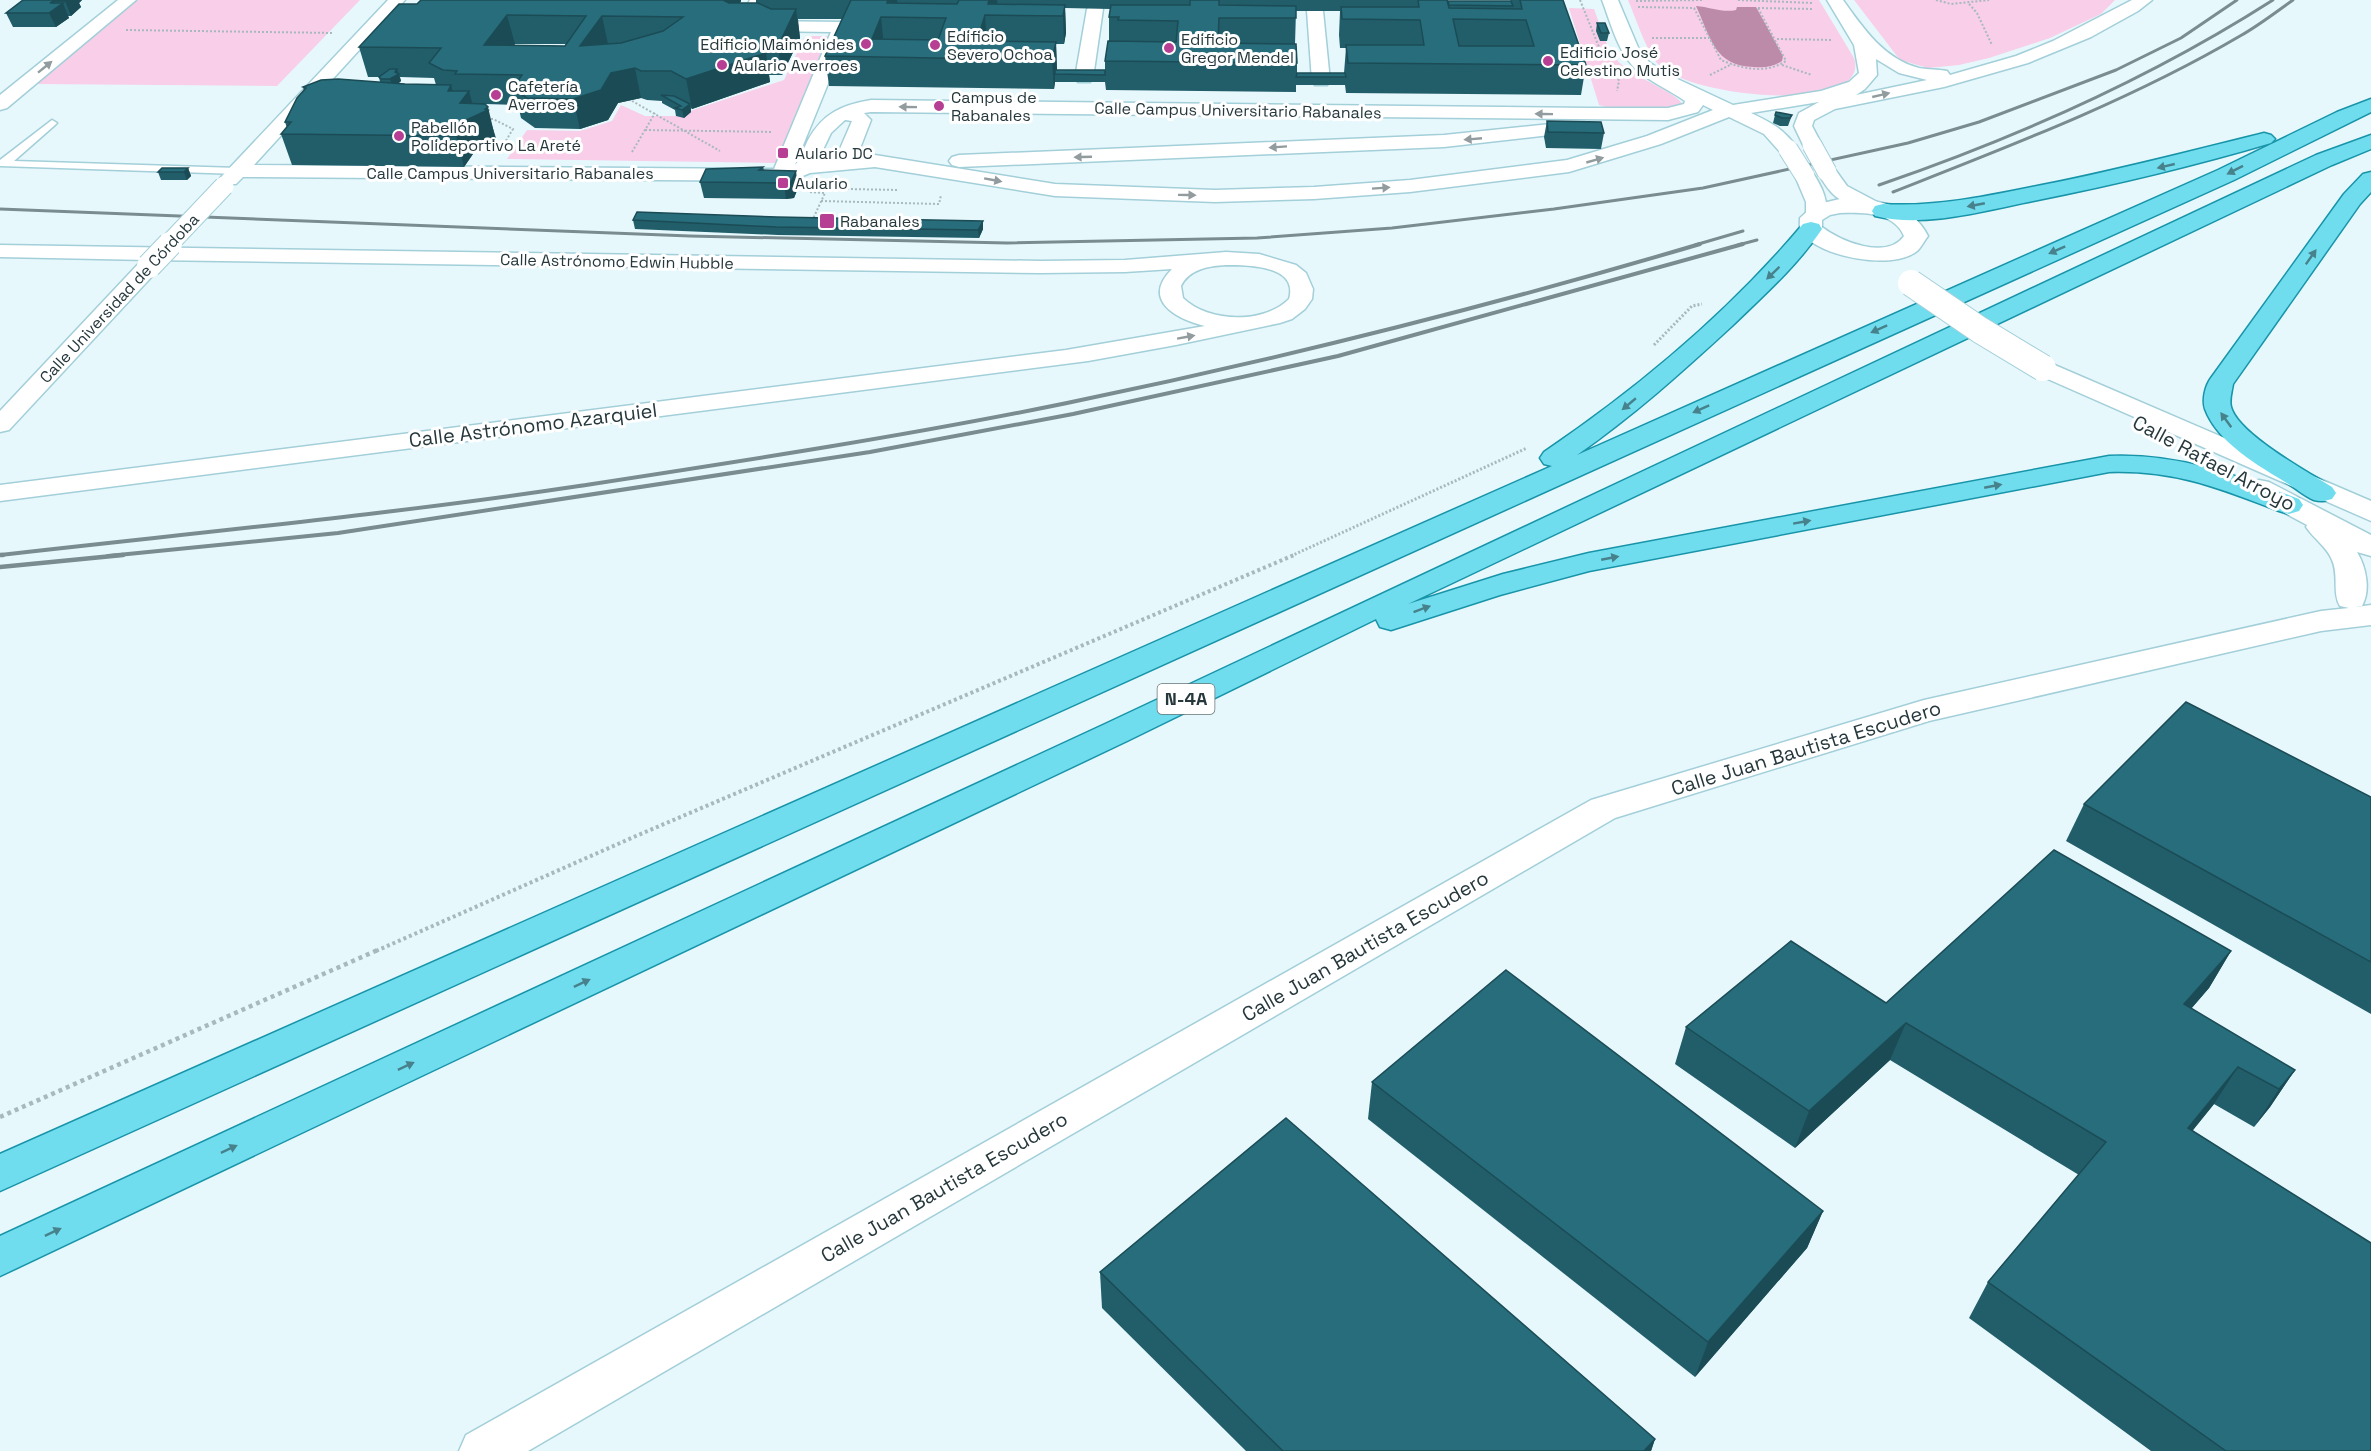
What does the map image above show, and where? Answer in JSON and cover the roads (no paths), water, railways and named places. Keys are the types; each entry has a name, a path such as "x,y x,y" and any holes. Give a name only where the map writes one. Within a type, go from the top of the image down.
{"main road":[{"path":"1879,210 1911,213 1942,211 2091,183 2183,162 2358,111"},
{"name":"N-4A","path":"0,1173 2226,175 2358,111"},
{"name":"N-4A","path":"0,1257 1115,733 1986,318 2324,160 2371,141"},
{"path":"2305,503 2257,450 2236,433 2218,408 2220,384 2352,199 2371,179"},
{"path":"1351,566 1553,459 1612,418 1666,373 1778,269 1814,221"},
{"path":"1115,733 1456,597 1533,574 1669,546 2109,464 2133,463 2192,471 2305,503"}],"street":[{"path":"0,104 128,0"},
{"path":"231,178 397,0"},
{"path":"758,0 746,22 755,26 842,27 781,174"},
{"name":"Calle Campus Universitario Rabanales","path":"1610,0 1637,60 1654,74 1673,84 1771,130 1788,148 1805,176 1816,202 1814,221"},
{"path":"1824,108 1859,85 1868,75 1869,68 1848,36 1835,0"},
{"path":"1879,210 1840,206 1814,221 1828,243 1858,252 1891,252 1909,246 1916,236 1910,225 1840,189 1827,172 1806,135 1803,121 1814,111 1996,66 2045,51 2084,34 2128,6 2144,0"},
{"path":"1080,109 1095,9"},
{"path":"1315,11 1324,111"},
{"path":"1848,36 1909,71 1936,75 1996,66"},
{"name":"Calle Campus Universitario Rabanales","path":"1673,84 1772,104"},
{"name":"Calle Campus Universitario Rabanales","path":"926,168 923,166 926,164 942,162 1444,141 1543,132 1642,114 1678,112 1694,106 1694,99 1673,84"},
{"name":"Calle Campus Universitario Rabanales","path":"804,178 844,163 875,161 1054,190 1215,196 1314,193 1410,186 1569,166 1654,140 1681,127 1730,111 1824,96 1859,85"},
{"name":"Calle Campus Universitario Rabanales","path":"804,178 826,123 843,114 871,106 1642,114 1671,116 1678,120 1681,127"},
{"path":"843,114 854,114 862,120 844,163"},
{"name":"Calle Campus Universitario Rabanales","path":"231,178 798,173 804,178"},
{"name":"Calle Universidad de Córdoba","path":"0,425 231,178"},
{"name":"Calle Astrónomo Edwin Hubble","path":"0,251 1041,267 1125,266 1233,258"},
{"name":"Calle Rafael Arroyo","path":"1858,252 1906,280 1980,330 2155,432 2305,503 2371,547"},
{"path":"1891,252 1891,259 1906,280"},
{"path":"1066,357 1196,335 1251,323 1287,313 1299,303 1302,296 1302,285 1297,277 1269,262 1233,258 1200,262 1175,276 1169,287 1169,294 1176,305 1201,318 1221,322 1251,323"},
{"path":"1066,357 1135,343 1154,336 1169,323 1176,305"},
{"name":"Calle Astrónomo Azarquiel","path":"0,493 1066,357"},
{"path":"2305,503 2349,561 2364,599"},
{"name":"Calle Rafael Arroyo","path":"2305,503 2371,512"},
{"name":"Calle Juan Bautista Escudero","path":"483,1451 1604,809 1924,711 2321,621 2364,599"}],"lane":[{"path":"2,163 52,123"},
{"name":"Calle Campus Universitario Rabanales","path":"2,163 231,178"}],"railway":[{"path":"0,209 690,236 1007,243 1257,238 1392,228 1554,209 1703,188 1908,143 1979,122 2116,70 2181,38 2237,0"},
{"path":"1879,185 1981,147 2082,104 2179,55 2273,0"},
{"path":"1893,192 2070,121 2156,81 2247,32 2293,0"},
{"path":"1695,245 1743,231"},
{"path":"1738,245 1757,240"},
{"path":"3,555 0,555 362,515 507,496 946,426 1067,403 1306,350 1543,289 1700,244"},
{"path":"108,556 338,533 870,452 1073,414 1338,356 1743,244"},
{"path":"0,567 123,555"}],"place":[{"name":"Edificio Maimónides","path":"866,44"},
{"name":"Edificio Severo Ochoa","path":"935,45"},
{"name":"Edificio Gregor Mendel","path":"1169,48"},
{"name":"Edificio José Celestino Mutis","path":"1548,61"},
{"name":"Aulario Averroes","path":"722,65"},
{"name":"Cafetería Averroes","path":"496,95"},
{"name":"Campus de Rabanales","path":"939,106"},
{"name":"Pabellón Polideportivo La Areté","path":"399,136"},
{"name":"Aulario DC","path":"783,153"},
{"name":"Aulario","path":"783,183"},
{"name":"Rabanales","path":"827,221"}]}
